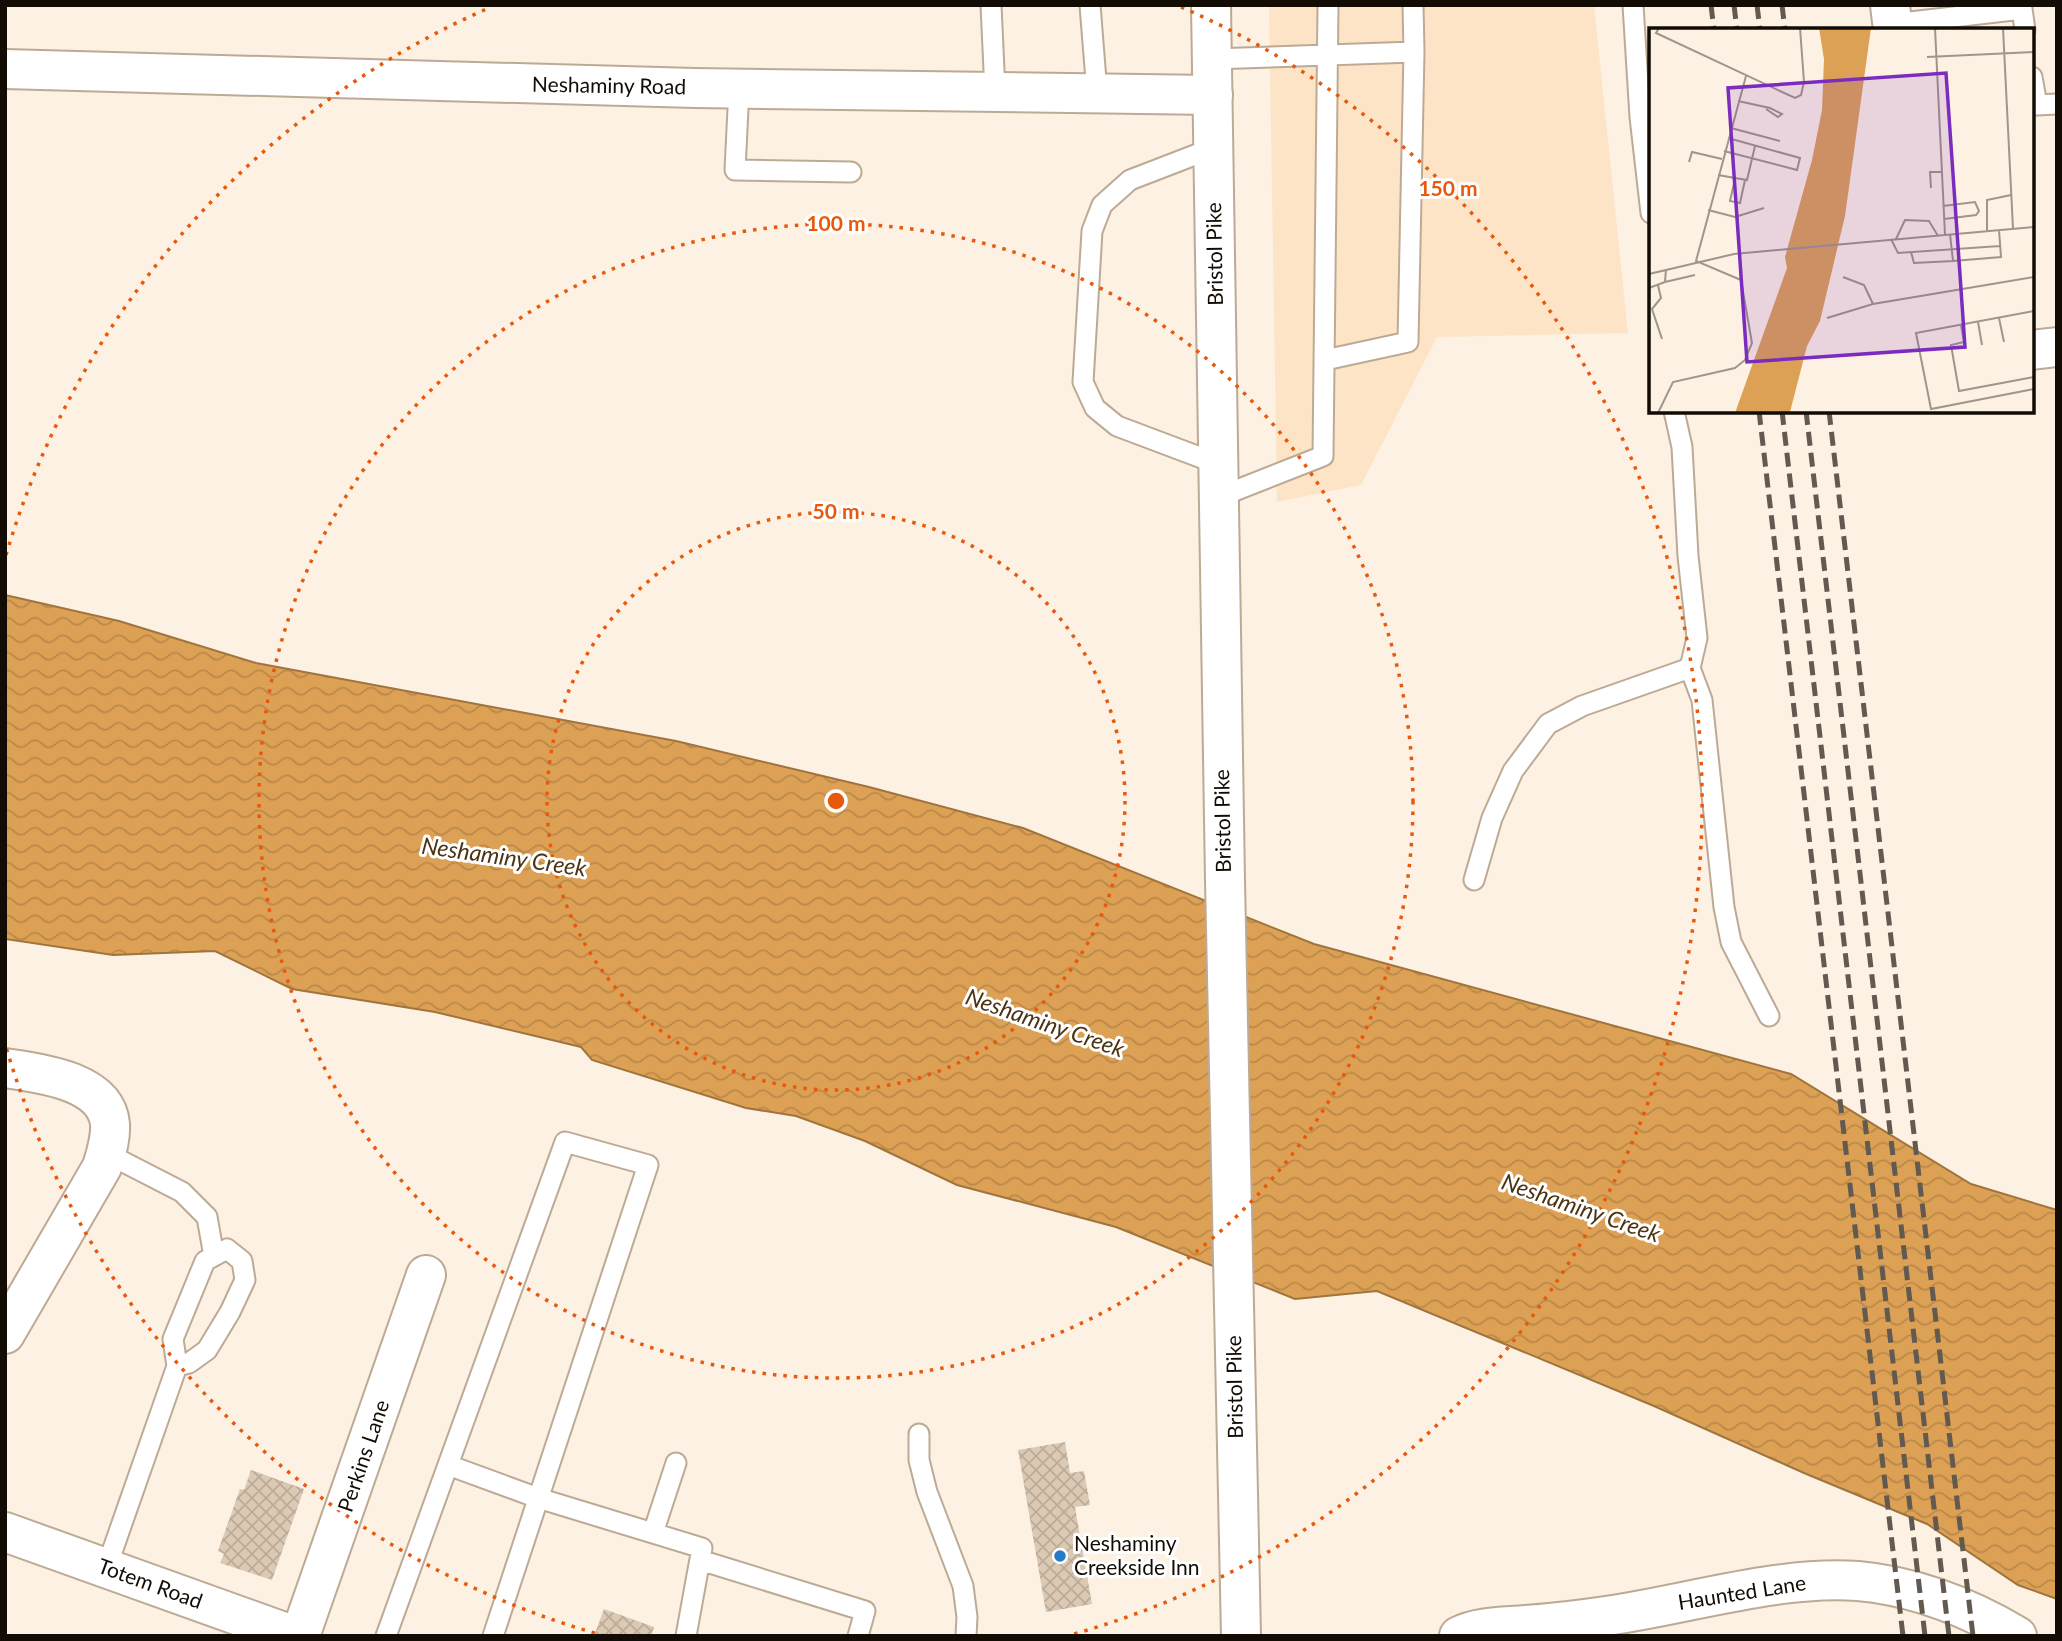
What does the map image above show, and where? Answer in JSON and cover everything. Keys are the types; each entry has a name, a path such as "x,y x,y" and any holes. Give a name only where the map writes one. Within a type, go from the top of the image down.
{"street":[{"name":"Bristol Pike","path":"1211,5 1224,881 1241,1636"},
{"name":"Neshaminy Road","path":"5,69 739,88 1097,93 1212,77"},
{"path":"2034,350 2057,347"},
{"path":"5,1068 40,1073 78,1084 95,1095 107,1111 110,1123 109,1141 102,1167 5,1334"},
{"name":"Perkins Lane","path":"300,1636 426,1275"},
{"name":"Totem Road","path":"5,1532 295,1636"},
{"name":"Haunted Lane","path":"1459,1636 1486,1628 1599,1617 1787,1584 1857,1581 1920,1592 1984,1617 2017,1636"}],"lane":[{"path":"991,5 995,92"},
{"path":"1090,5 1097,93"},
{"path":"1213,148 1130,180 1102,205 1092,231 1083,382 1095,408 1117,426 1219,480 1323,456 1328,5"},
{"path":"1325,359 1408,342 1413,5"},
{"path":"1633,5 1640,117 1649,195"},
{"path":"1892,20 2022,9 2025,28"},
{"path":"1212,77 1329,54 1413,52"},
{"path":"739,88 735,170 852,172"},
{"path":"2034,89 2037,106 2057,104"},
{"path":"1674,413 1682,447 1688,556 1697,638 1690,668 1702,700 1724,907 1731,942 1769,1016"},
{"path":"1474,880 1492,818 1513,771 1548,724 1582,706 1690,668"},
{"path":"386,1636 565,1142 648,1165 493,1636"},
{"path":"106,1153 182,1192 207,1217 214,1256"},
{"path":"106,1569 177,1366 173,1339 205,1261 227,1249 242,1261 245,1280 207,1350 190,1363 177,1366"},
{"path":"919,1434 919,1460 927,1492 963,1586 967,1617 966,1636"},
{"path":"653,1533 676,1463"},
{"path":"448,1465 538,1498 702,1548 686,1636"},
{"path":"700,1560 864,1611 858,1636"}],"shaded area":[{"path":"1269,5 1594,5 1628,333 1437,337 1361,485 1277,502"}],"water":[{"name":"Neshaminy Creek","path":"5,595 119,621 256,663 676,741 869,787 1023,828 1314,944 1791,1074 1971,1184 2057,1210 2057,1599 2018,1585 1927,1524 1654,1406 1377,1291 1295,1299 1116,1227 957,1185 865,1141 796,1116 746,1108 592,1060 581,1047 435,1012 292,989 215,951 113,955 5,939"}],"building":[{"name":"Neshaminy Creekside Inn","path":"1065,1442 1070,1473 1084,1471 1090,1505 1075,1507 1092,1604 1046,1612 1018,1450"},
{"path":"251,1470 304,1489 272,1580 220,1563 224,1554 218,1551 240,1489 244,1490"},
{"path":"604,1609 654,1627 651,1636 594,1636"}],"railway":[{"path":"1711,5 1714,28"},
{"path":"1734,5 1737,28"},
{"path":"1757,5 1760,28"},
{"path":"1782,5 1785,28"},
{"path":"1759,413 1903,1636"},
{"path":"1782,413 1925,1636"},
{"path":"1806,413 1949,1636"},
{"path":"1829,413 1973,1636"}],"place":[{"name":"Neshaminy Creekside Inn","path":"1060,1556"}]}
